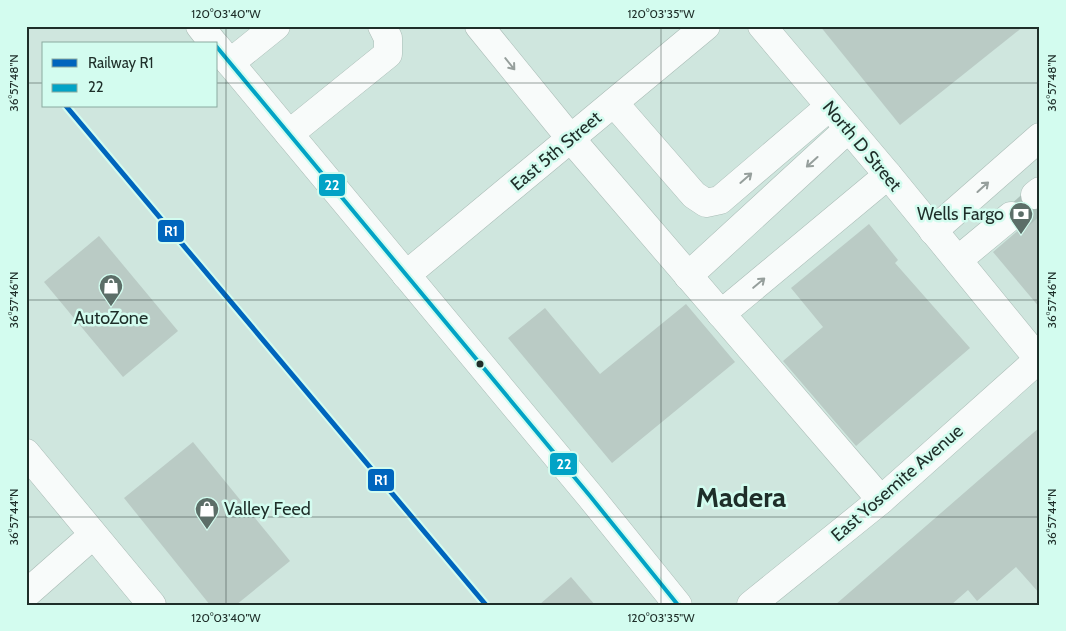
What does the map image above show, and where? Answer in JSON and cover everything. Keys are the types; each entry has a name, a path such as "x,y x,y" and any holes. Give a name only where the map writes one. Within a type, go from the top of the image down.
{"street":[{"path":"200,26 213,42"},
{"path":"276,26 220,51 590,496 678,605"},
{"path":"289,134 388,54 388,38 382,26"},
{"path":"479,26 688,276 881,500"},
{"name":"East 5th Street","path":"406,275 706,26"},
{"name":"North D Street","path":"762,26 1039,360"},
{"path":"614,103 694,195 706,203 720,200 829,107"},
{"path":"688,276 848,129"},
{"path":"933,231 1040,137"},
{"path":"721,314 888,176"},
{"path":"958,260 1010,219"},
{"name":"East Yosemite Avenue","path":"751,605 881,500 1039,360"},
{"path":"26,453 152,605"},
{"path":"26,594 93,535"}],"building":[{"path":"820,26 1024,26 900,125"},
{"name":"Wells Fargo","path":"1020,199 1023,205 1029,209 1040,209 1040,308 993,252 1021,228 1025,222 1026,213 1023,206 1017,202"},
{"path":"869,224 898,260 895,263 970,348 856,446 783,361 823,327 791,288"},
{"name":"AutoZone","path":"99,236 178,331 123,377 44,282"},
{"path":"686,304 735,362 612,463 508,338 545,308 600,374"},
{"path":"1040,427 1040,594 1016,567 977,601 968,590 951,605 835,605"},
{"name":"Valley Feed","path":"193,442 290,561 236,605 210,605 124,498"},
{"path":"571,577 595,605 539,605"}],"tunnel":[{"path":"1014,220 1038,199"}],"rail line":[{"name":"R1","path":"68,108 486,605"}],"transit line":[{"name":"22","path":"218,48 590,496 678,605"}],"place":[{"name":"Wells Fargo","path":"1021,235"},
{"name":"AutoZone","path":"111,307"},
{"name":"Valley Feed","path":"207,530"}],"district":[{"name":"Madera","path":"741,497"}]}
